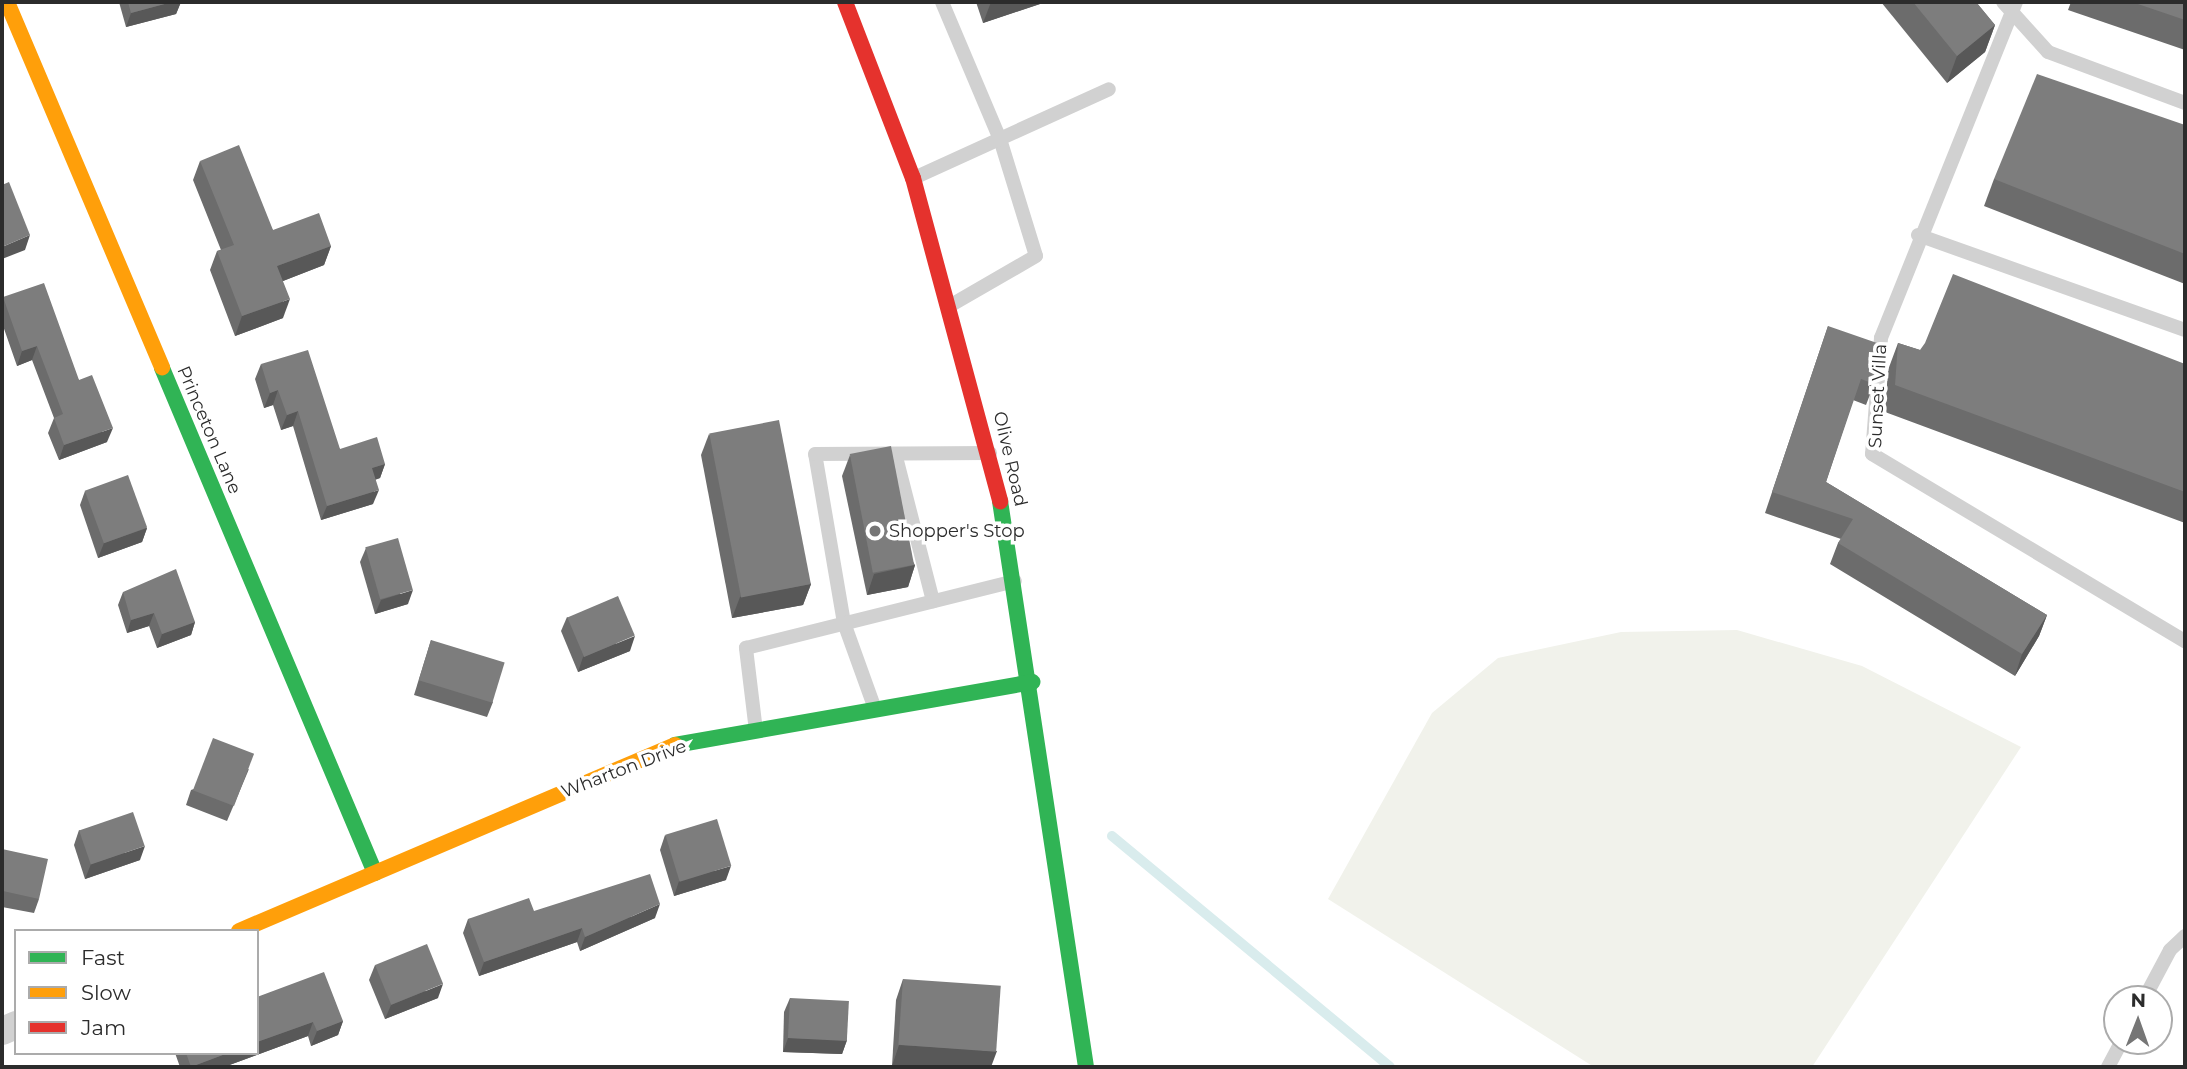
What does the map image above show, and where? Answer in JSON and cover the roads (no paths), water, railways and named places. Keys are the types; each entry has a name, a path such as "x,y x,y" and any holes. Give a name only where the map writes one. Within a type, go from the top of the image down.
{"street":[{"name":"Princeton Lane","path":"7,2 375,873"},
{"name":"Olive Road","path":"845,2 913,178 951,305 989,453 1017,580 1086,1067"},
{"name":"Wharton Drive","path":"244,929 675,745 1032,682"}],"lane":[{"path":"942,2 1000,139 1036,256 951,305"},
{"path":"2010,5 2048,52 2185,103"},
{"name":"Sunset Villa","path":"2010,5 1918,235 1881,338 1872,454 2185,641"},
{"path":"913,178 1109,89"},
{"path":"1918,235 2185,330"},
{"path":"876,710 844,623 815,454 896,457 989,453"},
{"path":"896,457 933,601"},
{"path":"756,731 746,648 1017,580"},
{"path":"2151,985 2170,950 2185,936"}],"waterway":[{"path":"1112,836 1390,1067"}],"place":[{"name":"Shopper's Stop","path":"875,531"}]}
